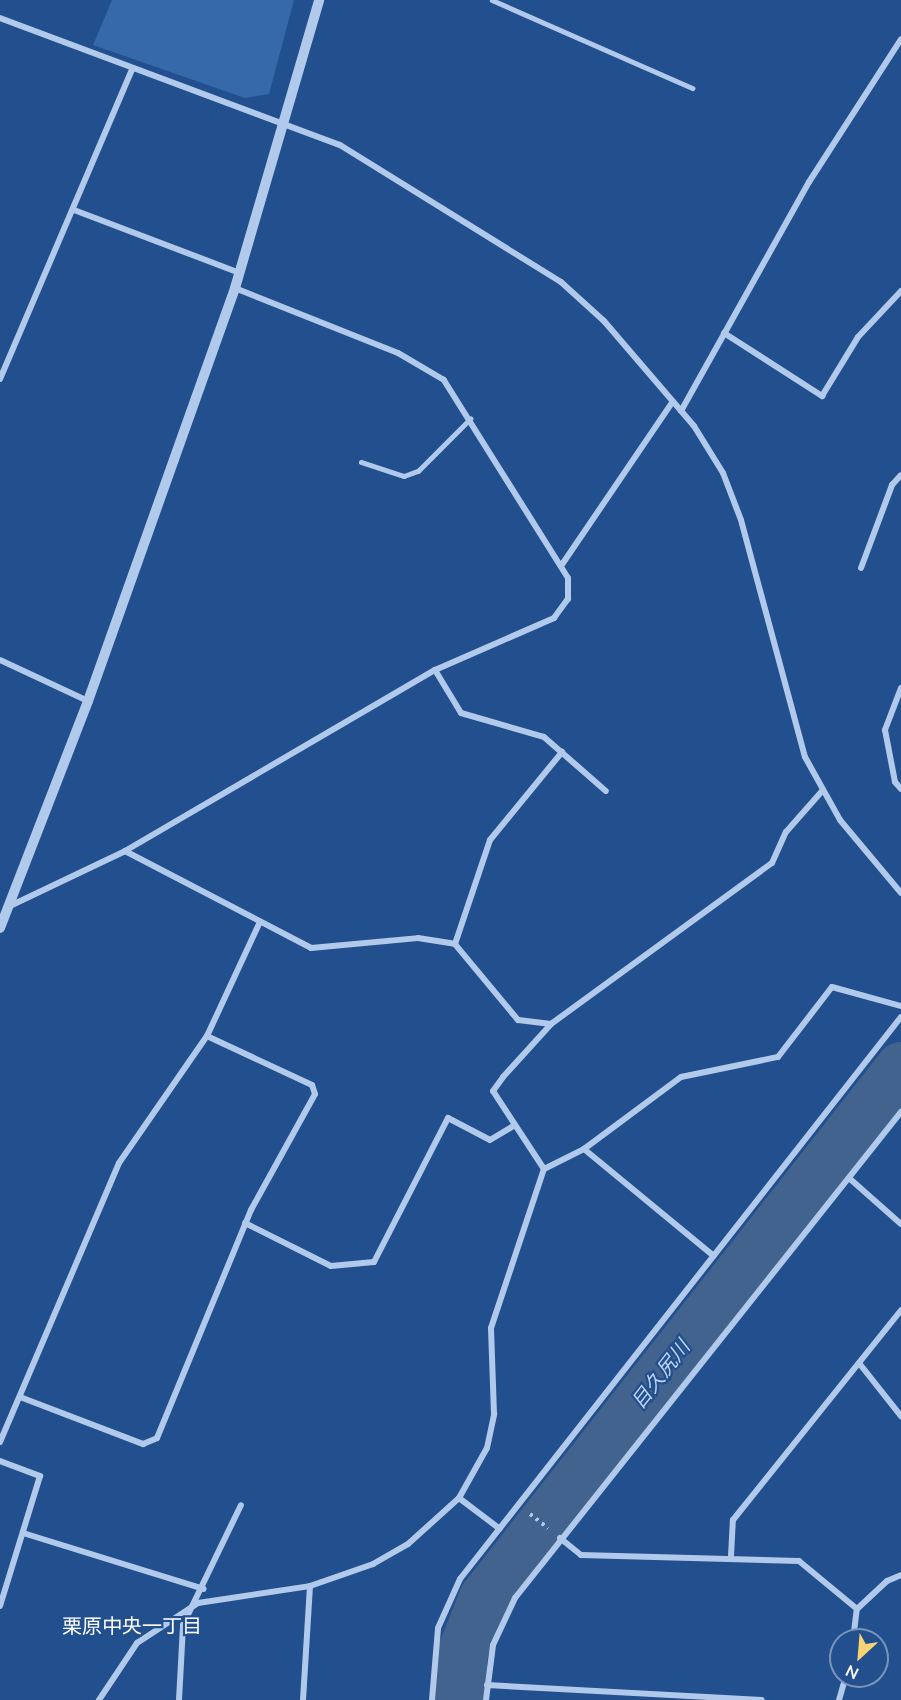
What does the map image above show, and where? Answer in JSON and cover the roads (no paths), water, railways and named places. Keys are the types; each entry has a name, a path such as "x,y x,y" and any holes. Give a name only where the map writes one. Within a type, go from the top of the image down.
{"street":[{"path":"0,928 12,905 88,701 235,288 286,124 319,0"},
{"path":"0,18 340,145 561,282 604,321 701,435 736,505 791,718 822,791 901,893"},
{"path":"681,411 809,182 901,39"},
{"path":"0,379 74,210 132,69"},
{"path":"74,210 240,273"},
{"path":"12,905 125,851 435,670 554,618 568,599 568,578 455,391 428,369 235,288"},
{"path":"724,333 822,396 858,337 901,291"},
{"path":"561,566 673,401"},
{"path":"861,568 892,485 901,474"},
{"path":"0,660 88,701"},
{"path":"435,670 461,713 544,736 606,791"},
{"path":"901,688 885,730 894,782 901,789"},
{"path":"456,944 490,840 562,752"},
{"path":"544,1169 513,1126 493,1091 551,1024 772,862 786,832 822,791"},
{"path":"125,851 311,948 418,938 456,944 518,1020 551,1024"},
{"path":"0,1442 120,1163 207,1036 260,922"},
{"path":"99,1700 137,1643 198,1603 310,1586 373,1564 408,1544 459,1498 487,1448 494,1414 491,1328 544,1169 584,1149 681,1077 778,1057 832,987 901,1006"},
{"path":"432,1700 438,1628 460,1580 901,1017"},
{"path":"20,1397 143,1444 158,1438 245,1223 315,1094 312,1085 207,1036"},
{"path":"486,1700 493,1645 507,1615 557,1536 901,1112"},
{"path":"245,1223 332,1266 374,1262 448,1118 490,1140 513,1126"},
{"path":"584,1149 714,1256"},
{"path":"849,1178 901,1224"},
{"path":"731,1556 733,1520 901,1310"},
{"path":"859,1363 901,1416"},
{"path":"0,1461 40,1476 0,1606"},
{"path":"459,1498 500,1529"},
{"path":"179,1700 183,1625 198,1603 242,1505"},
{"path":"23,1533 204,1589"},
{"path":"557,1536 581,1555 731,1556 799,1561 857,1609"},
{"path":"855,1628 857,1609 887,1581 901,1575"},
{"path":"303,1700 310,1586"},
{"path":"487,1686 762,1700"}],"lane":[{"path":"492,0 692,88"},
{"path":"361,462 404,476 418,471 470,418"}],"waterway":[{"name":"目久尻川","path":"460,1700 463,1651 484,1598 901,1067"}],"district":[{"name":"栗原中央一丁目","path":"132,1625"}]}
